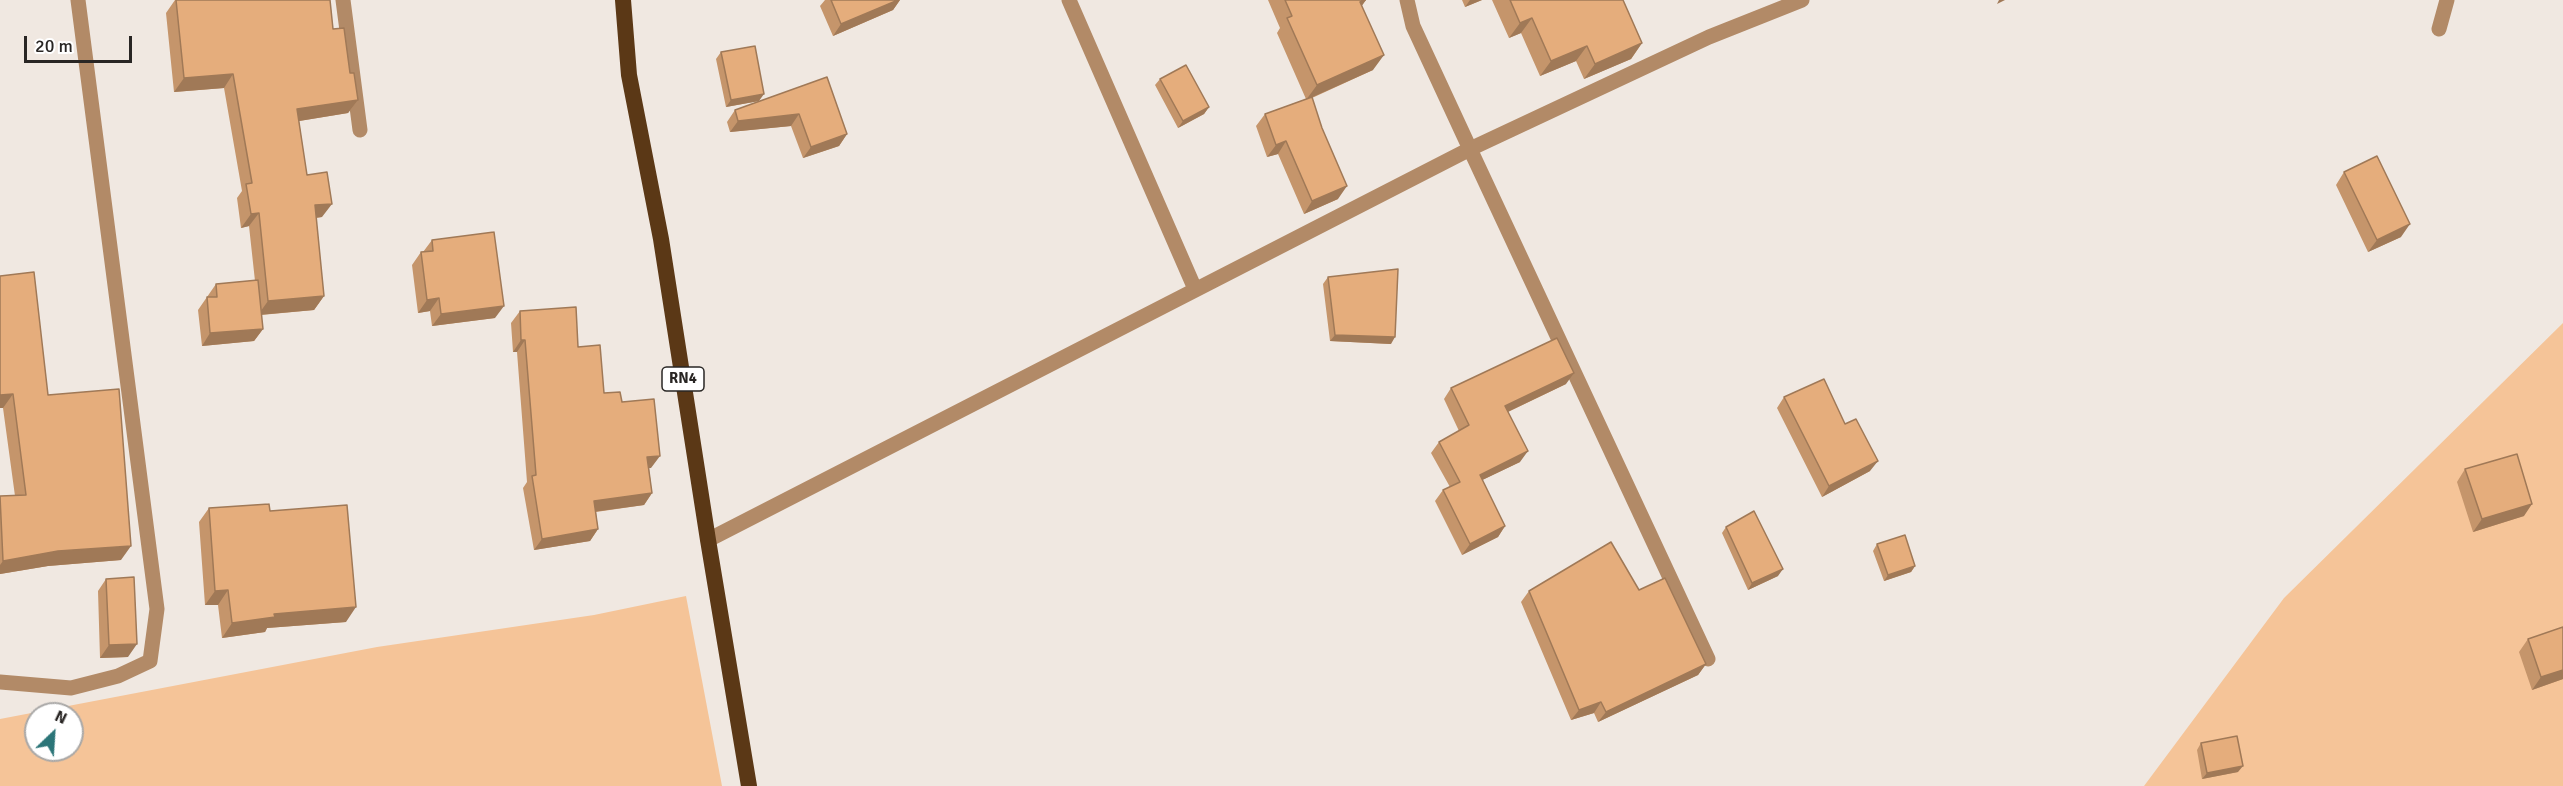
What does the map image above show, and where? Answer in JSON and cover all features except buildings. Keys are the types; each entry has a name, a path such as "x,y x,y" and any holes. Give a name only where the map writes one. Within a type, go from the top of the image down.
{"highway":[{"name":"RN4","path":"623,0 629,75 661,239 749,786"}],"street":[{"path":"0,682 71,688 118,676 150,661 157,609 78,0"},
{"path":"343,0 360,130"},
{"path":"1069,0 1195,289"},
{"path":"1407,0 1413,26 1708,659"},
{"path":"708,540 1470,149 1709,37 1802,0"},
{"path":"2439,29 2447,0"}],"shaded area":[{"path":"2563,323 2563,786 2144,786 2284,598"},
{"path":"686,596 722,786 0,786 0,719 24,714 24,762 84,762 84,703 377,647 594,615"}]}
